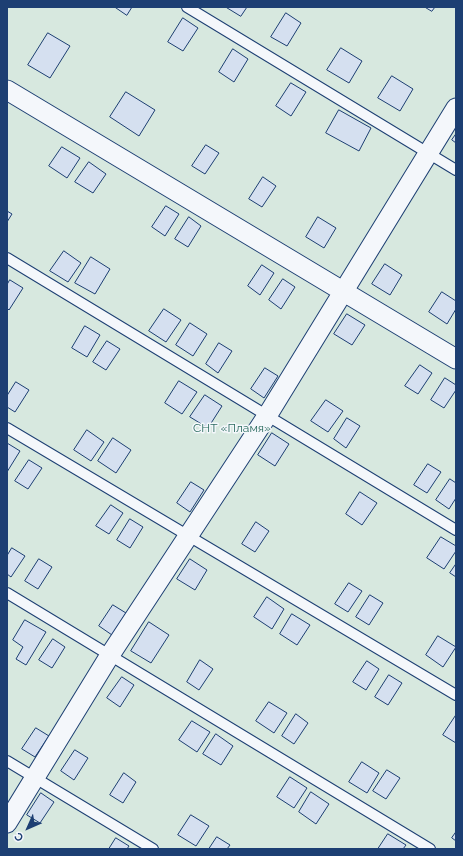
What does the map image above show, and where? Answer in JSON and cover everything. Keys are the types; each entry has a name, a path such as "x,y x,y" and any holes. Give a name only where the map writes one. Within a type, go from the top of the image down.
{"street":[{"path":"7,90 456,359"},
{"path":"7,823 36,778 110,655 189,537 267,416 456,108"}],"lane":[{"path":"187,7 456,170"},
{"path":"7,258 456,530"},
{"path":"7,428 456,695"},
{"path":"7,593 430,849"},
{"path":"7,761 153,849"}],"green space":[{"name":"СНТ «Пламя»","path":"7,7 456,7 456,849 7,849"}],"building":[{"path":"115,7 132,7 127,15"},
{"path":"226,7 247,7 241,16"},
{"path":"425,7 435,7 432,11"},
{"path":"286,13 301,23 287,46 271,37"},
{"path":"183,18 198,28 183,51 168,42"},
{"path":"48,33 70,46 50,78 28,65"},
{"path":"341,48 362,61 349,83 327,70"},
{"path":"233,49 248,59 234,82 219,72"},
{"path":"392,76 413,89 400,111 378,98"},
{"path":"291,83 306,92 291,116 276,106"},
{"path":"126,92 155,110 139,136 110,117"},
{"path":"339,110 371,128 359,151 326,133"},
{"path":"456,134 456,143 452,140"},
{"path":"206,145 219,153 205,174 192,166"},
{"path":"62,147 80,158 67,178 49,166"},
{"path":"89,162 106,174 93,193 75,182"},
{"path":"263,177 276,186 262,207 249,199"},
{"path":"166,206 179,214 165,236 152,227"},
{"path":"7,211 12,214 7,222"},
{"path":"189,217 201,226 188,247 175,239"},
{"path":"318,217 336,228 324,248 306,237"},
{"path":"64,251 81,263 68,282 50,271"},
{"path":"91,257 110,269 95,294 75,283"},
{"path":"385,264 402,275 390,295 372,284"},
{"path":"262,265 274,273 260,295 248,286"},
{"path":"283,279 295,287 281,309 269,300"},
{"path":"10,280 23,288 9,310 7,308 7,285"},
{"path":"442,292 456,301 456,309 447,324 429,312"},
{"path":"164,309 181,320 166,342 149,331"},
{"path":"347,314 365,325 352,345 334,334"},
{"path":"190,323 207,334 193,356 176,345"},
{"path":"85,326 100,335 87,357 72,348"},
{"path":"107,341 120,349 106,370 93,362"},
{"path":"219,343 232,351 218,373 206,364"},
{"path":"420,365 432,373 418,394 405,386"},
{"path":"265,368 278,376 264,398 251,389"},
{"path":"445,378 456,385 456,390 444,408 431,400"},
{"path":"179,381 197,392 182,414 165,403"},
{"path":"16,382 29,390 15,412 7,407 7,396"},
{"path":"205,395 222,406 208,428 190,417"},
{"path":"326,400 343,411 328,432 311,421"},
{"path":"347,418 360,426 346,448 334,439"},
{"path":"87,430 104,442 91,461 74,450"},
{"path":"272,433 289,444 275,466 258,455"},
{"path":"113,438 131,450 116,473 98,461"},
{"path":"7,443 20,451 7,472"},
{"path":"29,460 42,468 28,489 15,481"},
{"path":"428,464 441,472 427,493 414,485"},
{"path":"450,479 456,483 456,498 449,509 436,500"},
{"path":"191,482 204,490 190,512 177,503"},
{"path":"360,492 377,503 362,525 346,514"},
{"path":"111,505 123,513 109,534 96,526"},
{"path":"130,519 143,527 130,548 117,540"},
{"path":"256,522 269,531 255,552 242,544"},
{"path":"441,537 456,546 456,551 444,569 427,558"},
{"path":"12,548 25,556 11,577 7,574 7,556"},
{"path":"39,559 52,567 38,589 25,581"},
{"path":"190,559 207,570 195,590 177,579"},
{"path":"456,564 456,577 450,573"},
{"path":"349,583 362,591 348,612 335,604"},
{"path":"370,595 383,603 369,625 356,617"},
{"path":"267,597 284,609 272,629 254,617"},
{"path":"113,605 126,613 112,635 99,626"},
{"path":"292,614 310,625 297,645 280,634"},
{"path":"25,620 46,632 26,665 16,659 23,647 13,640"},
{"path":"149,622 169,635 151,663 131,651"},
{"path":"438,636 456,647 443,667 426,655"},
{"path":"53,639 65,647 52,668 39,660"},
{"path":"200,660 213,669 199,690 187,682"},
{"path":"367,661 379,669 366,690 353,682"},
{"path":"389,675 402,683 388,705 375,697"},
{"path":"122,677 134,685 120,707 107,698"},
{"path":"269,702 287,713 274,733 256,721"},
{"path":"296,714 308,723 294,744 282,736"},
{"path":"456,715 456,743 443,735"},
{"path":"192,721 210,732 197,752 179,740"},
{"path":"36,728 49,736 35,757 22,749"},
{"path":"216,734 233,746 221,765 203,754"},
{"path":"75,750 88,758 74,780 61,771"},
{"path":"362,762 379,773 367,793 349,782"},
{"path":"387,770 400,778 386,799 373,791"},
{"path":"124,773 136,782 123,803 110,795"},
{"path":"290,777 307,788 294,808 277,797"},
{"path":"311,792 329,804 316,824 299,812"},
{"path":"41,793 54,802 40,823 27,815"},
{"path":"191,815 209,826 196,846 178,835"},
{"path":"456,832 456,841 452,838"},
{"path":"388,834 406,845 403,849 378,849"},
{"path":"217,837 230,845 227,849 209,849"},
{"path":"116,838 129,846 127,849 109,849"}]}
